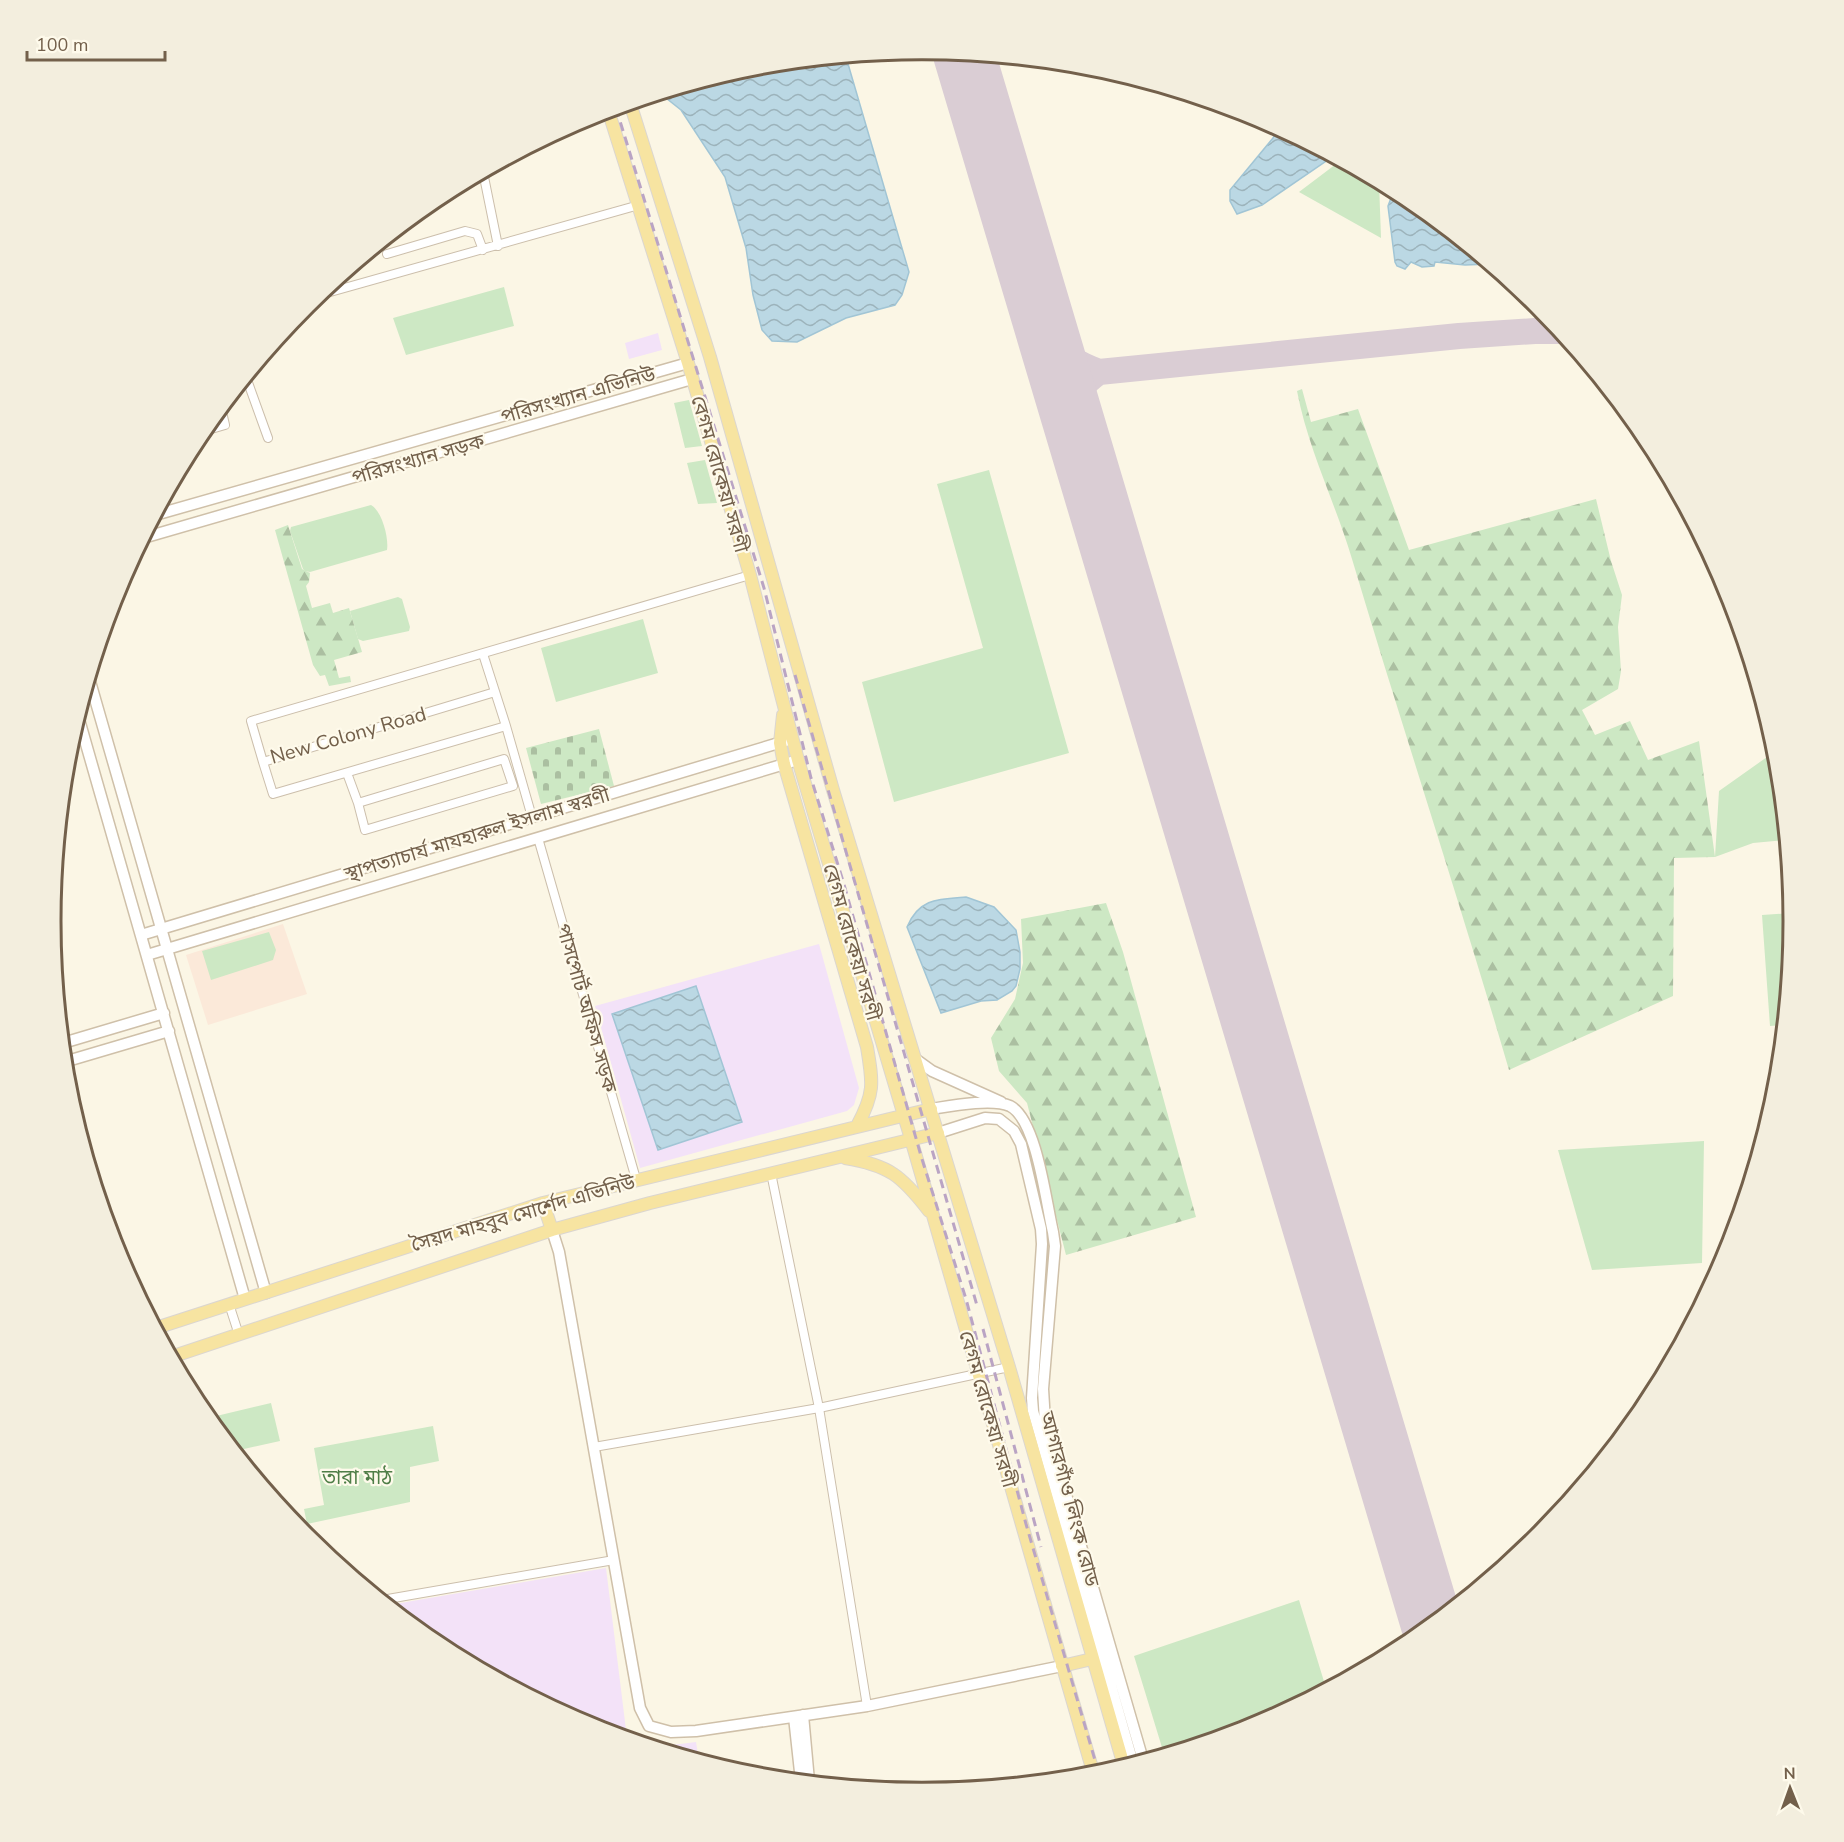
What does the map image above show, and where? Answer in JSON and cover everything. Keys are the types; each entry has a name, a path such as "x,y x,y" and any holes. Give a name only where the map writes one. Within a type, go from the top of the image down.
{"main road":[{"name":"বেগম রোকেয়া সরণী","path":"632,111 715,373 833,790 1009,1367 1122,1758"},
{"name":"বেগম রোকেয়া সরণী","path":"611,119 688,363 750,575 784,709 786,741 798,760 911,1139 1091,1765"},
{"path":"688,363 710,357"},
{"path":"692,380 715,373"},
{"path":"750,575 771,569"},
{"path":"786,741 783,764 867,1047 872,1086 866,1109 857,1126"},
{"name":"সৈয়দ মাহবুব মোর্শেদ এভিনিউ","path":"162,1326 229,1304 244,1292 543,1203 931,1109"},
{"name":"সৈয়দ মাহবুব মোর্শেদ এভিনিউ","path":"178,1355 552,1230 938,1132"},
{"path":"838,1157 873,1163 891,1170 933,1216"},
{"path":"543,1203 552,1230"},
{"path":"1062,1666 1092,1659"}],"street":[{"path":"484,179 498,246"},
{"path":"336,290 639,205"},
{"path":"387,254 465,231 477,234 483,250"},
{"name":"পরিসংখ্যান এভিনিউ","path":"164,513 688,363"},
{"name":"পরিসংখ্যান সড়ক","path":"152,535 692,380"},
{"path":"249,385 268,438"},
{"name":"New Colony Road","path":"506,726 273,795 251,722 750,575"},
{"path":"483,654 538,838"},
{"path":"92,690 264,1286"},
{"name":"New Colony Road","path":"263,762 495,692"},
{"path":"83,732 244,1292"},
{"name":"স্থাপত্যাচার্য মাযহারুল ইসলাম স্বরণী","path":"141,935 786,741"},
{"name":"New Colony Road","path":"347,773 365,830 513,786 504,759 357,803"},
{"name":"স্থাপত্যাচার্য মাযহারুল ইসলাম স্বরণী","path":"147,955 798,760"},
{"name":"পাসপোর্ট অফিস সড়ক","path":"538,838 636,1179"},
{"path":"324,880 331,900"},
{"path":"69,1041 164,1013"},
{"path":"73,1060 169,1032"},
{"path":"914,1057 932,1071 1009,1106"},
{"path":"931,1109 979,1103 1009,1106"},
{"name":"আগারগাঁও লিংক রোড","path":"1009,1106 1021,1116 1032,1138 1053,1232 1055,1263 1043,1389 1045,1422 1141,1754"},
{"name":"আগারগাঁও লিংক রোড","path":"938,1132 976,1119 999,1119 1014,1131 1021,1144 1040,1222 1042,1244 1033,1411 1131,1756"},
{"path":"771,1173 819,1408 867,1706"},
{"path":"552,1230 559,1252 640,1708 649,1726 684,1732 799,1716 867,1706 1062,1666"},
{"path":"229,1304 239,1335"},
{"path":"594,1447 819,1408 1009,1367"},
{"path":"391,1598 614,1560"},
{"path":"799,1716 801,1773"},
{"path":"799,1716 809,1775"}],"shaded area":[{"path":"658,333 662,350 629,359 625,343"},
{"path":"283,924 307,994 208,1025 186,955"},
{"path":"819,944 859,1088 854,1105 847,1111 640,1168 595,1006"},
{"path":"606,1568 626,1729 541,1693 491,1667 397,1604"},
{"path":"696,1742 698,1753 673,1745"}],"green space":[{"path":"1334,165 1352,175 1379,192 1381,238 1299,192"},
{"path":"504,287 514,326 406,355 393,318"},
{"path":"1302,389 1311,422 1358,409 1409,550 1596,499 1622,595 1618,627 1621,671 1618,689 1582,710 1595,735 1630,721 1648,760 1699,741 1715,857 1674,858 1673,996 1509,1070 1352,559 1308,434 1297,391"},
{"path":"689,400 702,446 685,448 674,403"},
{"path":"705,460 717,503 698,504 687,463"},
{"path":"989,470 1069,753 894,802 862,682 983,648 937,484"},
{"path":"371,505 384,525 387,550 310,572 303,569 290,531 291,527"},
{"path":"288,525 302,569 310,573 306,586 312,608 330,603 333,613 349,608 362,652 334,660 339,678 350,676 351,682 329,686 325,675 320,676 313,665 275,530"},
{"path":"398,597 402,599 410,627 409,631 363,641 358,639 350,611"},
{"path":"643,619 658,673 556,702 541,648"},
{"path":"599,729 614,786 541,804 526,748"},
{"path":"1767,757 1779,841 1753,843 1715,857 1719,791"},
{"path":"1106,903 1123,952 1196,1217 1066,1255 1027,1103 999,1071 991,1038 1015,999 1023,963 1021,919"},
{"path":"1783,914 1777,1025 1770,1026 1762,915"},
{"path":"269,932 276,950 273,960 211,980 202,951"},
{"path":"1704,1141 1702,1263 1592,1270 1558,1150"},
{"path":"271,1403 280,1441 243,1449 218,1416"},
{"name":"তারা মাঠ","path":"433,1426 439,1461 410,1467 410,1502 307,1524 304,1509 324,1505 314,1448"},
{"path":"1299,1600 1324,1682 1251,1716 1162,1748 1134,1656"}],"water":[{"path":"848,64 909,272 902,295 895,305 846,318 797,342 772,341 762,330 753,295 746,248 725,177 681,110 667,99 699,89 754,77 810,67"},
{"path":"1274,136 1326,161 1262,205 1237,214 1230,201 1230,190"},
{"path":"1391,199 1400,205 1478,264 1435,262 1434,266 1422,267 1411,262 1405,269 1397,266 1388,206"},
{"path":"966,897 994,907 1016,930 1020,969 1016,986 997,1000 981,1001 941,1013 907,927 917,910 924,905 939,900"},
{"path":"696,986 742,1122 658,1150 612,1014"}],"taxiway":[{"path":"1071,414 1080,390 1099,372 1459,336 1549,331"},
{"path":"1049,340 1072,359 1099,372"}],"runway":[{"path":"966,62 1429,1616"}],"railway":[{"path":"619,116 764,588 811,778 843,881 921,1156 966,1299 1026,1524 1096,1764"},
{"path":"795,675 978,1309"},
{"path":"983,1329 1041,1547"}]}
